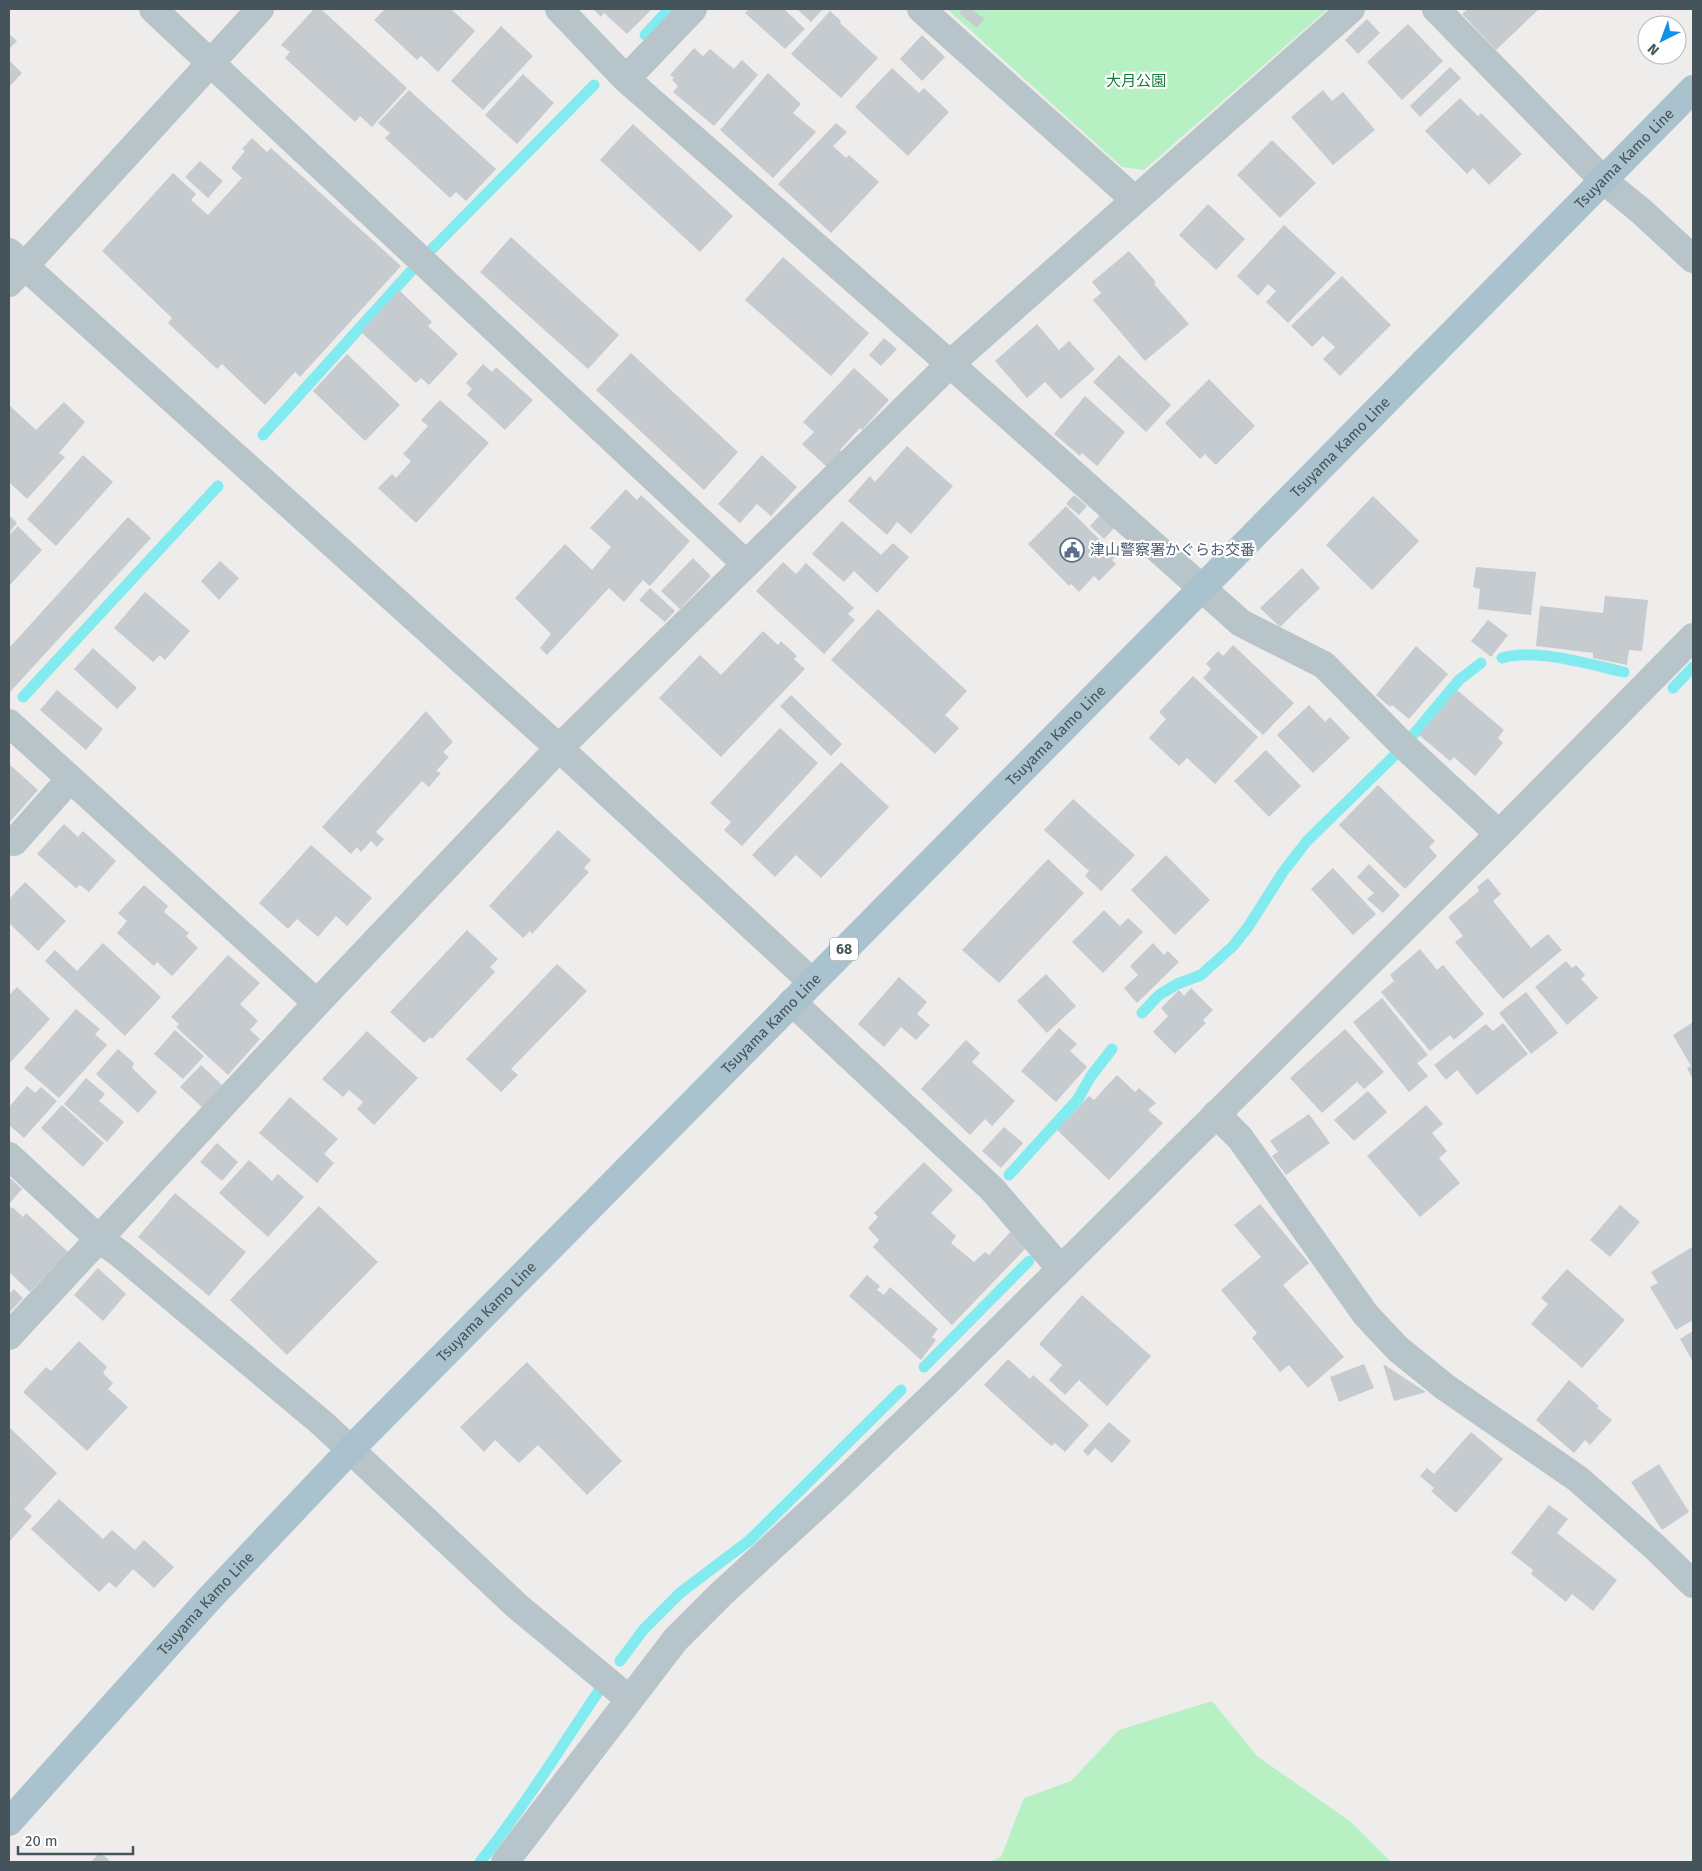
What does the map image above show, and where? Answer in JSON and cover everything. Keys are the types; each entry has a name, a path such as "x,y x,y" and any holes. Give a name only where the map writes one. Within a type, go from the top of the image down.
{"main road":[{"name":"Tsuyama Kamo Line","path":"9,1822 209,1599 350,1449 1693,89"}],"street":[{"path":"153,9 746,564"},
{"path":"260,9 14,267 559,748 812,982"},
{"path":"559,9 626,79 950,364 1241,624 1324,666 1404,746 1499,834"},
{"path":"626,79 693,9"},
{"path":"921,9 1134,199"},
{"path":"9,1336 317,1002 559,748 950,364 1134,199 1351,9"},
{"path":"1436,9 1603,180 1641,211 1693,259"},
{"path":"505,1862 676,1639 720,1595 854,1471 1499,834 1693,637"},
{"path":"9,724 317,1002"},
{"path":"14,842 70,779"},
{"path":"792,1002 992,1189 1060,1268"},
{"path":"1216,1114 1240,1138 1366,1315 1398,1349 1445,1387 1578,1479 1663,1554 1693,1584"},
{"path":"9,1156 99,1239 119,1253 350,1449 517,1606 629,1699"}],"green space":[{"name":"大月公園","path":"947,9 1328,9 1144,170 1122,167"},
{"path":"1212,1701 1257,1756 1351,1822 1391,1862 989,1862 1001,1857 1024,1798 1071,1781 1119,1730"}],"building":[{"path":"314,9 321,9 407,88 372,127 360,116 355,122 285,58 290,52 281,45"},
{"path":"385,9 451,9 475,31 438,72 421,56 417,60 374,20"},
{"path":"593,9 652,9 627,34 604,13 601,17"},
{"path":"749,9 784,9 805,29 785,49 745,13"},
{"path":"797,9 823,9 811,22"},
{"path":"963,9 972,9 984,19 977,28 959,13"},
{"path":"1468,9 1539,9 1496,50 1462,14"},
{"path":"830,11 841,21 840,23 878,58 841,98 791,54"},
{"path":"1367,19 1380,33 1358,54 1345,40"},
{"path":"1408,24 1443,61 1402,100 1367,62"},
{"path":"501,26 533,56 483,110 451,81"},
{"path":"9,34 17,41 9,49"},
{"path":"922,35 945,57 922,81 900,59"},
{"path":"694,48 703,56 710,49 734,69 742,60 758,75 714,126 673,92 678,86 670,75"},
{"path":"9,60 22,73 9,87"},
{"path":"1450,67 1461,78 1420,117 1410,106"},
{"path":"892,68 919,93 924,88 949,112 908,156 855,107"},
{"path":"768,73 801,104 793,113 816,132 773,178 720,130"},
{"path":"523,74 554,103 517,144 485,115"},
{"path":"409,90 496,169 466,201 456,192 450,198 385,138 390,133 378,123"},
{"path":"1323,90 1332,101 1343,92 1375,130 1333,165 1291,117"},
{"path":"1460,98 1478,116 1481,113 1522,154 1489,185 1473,168 1467,174 1425,131"},
{"path":"836,123 847,132 833,146 846,158 849,155 879,182 831,233 778,184"},
{"path":"633,124 733,216 700,252 600,160"},
{"path":"252,138 267,152 271,148 401,266 300,377 295,372 265,405 222,364 217,369 168,323 172,318 102,251 173,173 196,194 191,200 208,215 242,178 231,168 245,151 242,149"},
{"path":"1272,140 1316,183 1280,218 1237,175"},
{"path":"200,161 223,181 208,198 185,177"},
{"path":"1208,204 1245,239 1216,270 1179,235"},
{"path":"1284,225 1336,273 1288,323 1266,302 1276,291 1268,284 1258,296 1237,276"},
{"path":"511,237 619,335 588,369 480,272"},
{"path":"1129,251 1156,282 1154,284 1189,324 1145,361 1093,300 1101,293 1092,282"},
{"path":"783,257 869,333 831,376 745,300"},
{"path":"1342,276 1391,325 1340,376 1323,359 1335,347 1323,336 1312,347 1291,326"},
{"path":"399,290 432,322 428,326 458,354 429,385 421,378 416,383 361,332"},
{"path":"1037,324 1059,350 1069,341 1095,369 1061,399 1045,382 1027,398 995,361"},
{"path":"884,338 897,349 881,366 869,355"},
{"path":"631,353 738,452 704,490 596,390"},
{"path":"347,354 400,405 365,441 313,391"},
{"path":"1119,355 1171,405 1146,432 1093,382"},
{"path":"483,364 492,372 496,367 533,400 505,430 467,395 472,389 466,383"},
{"path":"854,368 889,400 862,430 860,428 840,450 842,452 828,468 802,444 814,432 803,422"},
{"path":"1209,379 1255,426 1216,465 1205,454 1200,459 1165,423"},
{"path":"1085,396 1125,432 1097,466 1082,453 1080,456 1054,434"},
{"path":"440,400 489,443 416,523 378,488 392,474 396,478 411,461 403,454 428,426 421,420"},
{"path":"64,402 85,422 59,453 65,457 27,499 9,482 9,405 36,430"},
{"path":"907,446 953,486 911,534 897,522 887,535 848,501 870,476 875,482"},
{"path":"83,455 113,482 56,546 27,519"},
{"path":"762,455 797,487 771,516 757,504 740,523 718,504"},
{"path":"626,489 637,500 641,495 690,541 650,586 643,580 624,602 609,588 547,655 540,648 551,634 515,598 565,544 592,570 611,547 590,528"},
{"path":"1074,495 1087,506 1079,515 1066,504"},
{"path":"1373,496 1419,541 1372,590 1326,545"},
{"name":"津山警察署かぐらお交番","path":"1066,506 1116,556 1112,560 1116,564 1099,581 1094,576 1079,592 1071,584 1069,586 1028,544"},
{"path":"9,515 17,523 9,533"},
{"path":"1100,515 1114,528 1104,539 1090,526"},
{"path":"128,517 151,538 10,692 9,648"},
{"path":"842,521 881,555 893,543 909,557 877,593 854,571 844,582 812,554"},
{"path":"18,526 42,550 9,586 9,535"},
{"path":"693,558 711,576 680,609 661,591"},
{"path":"220,561 239,578 219,600 201,581"},
{"path":"783,562 796,574 806,563 854,608 848,614 855,620 824,654 756,591"},
{"path":"1476,567 1536,572 1531,615 1478,609 1480,589 1473,587"},
{"path":"1302,568 1320,588 1280,627 1260,608"},
{"path":"650,588 675,611 665,622 639,600"},
{"path":"145,592 190,631 165,660 160,655 153,662 114,628"},
{"path":"1605,596 1648,600 1642,651 1629,650 1627,665 1593,658 1593,653 1536,646 1540,606 1603,613"},
{"path":"878,609 967,691 945,715 959,728 935,754 831,660"},
{"path":"1488,620 1508,635 1491,657 1471,641"},
{"path":"763,631 778,645 781,641 797,656 794,659 805,669 721,757 659,698 700,655 721,675"},
{"path":"1233,645 1294,703 1263,735 1203,678 1211,669 1206,664 1218,651 1223,656"},
{"path":"1416,646 1448,674 1409,719 1376,695"},
{"path":"93,648 137,688 117,709 74,669"},
{"path":"1193,676 1258,737 1215,784 1187,758 1179,766 1149,738 1166,719 1159,712"},
{"path":"57,690 103,729 86,750 40,710"},
{"path":"1457,690 1504,730 1498,738 1503,743 1475,776 1454,757 1450,761 1419,735"},
{"path":"791,695 842,744 831,756 780,706"},
{"path":"1309,705 1325,722 1330,717 1350,738 1313,773 1277,735"},
{"path":"426,711 453,742 443,752 449,757 436,771 441,773 429,787 422,781 376,832 384,839 377,847 371,841 361,852 357,847 351,854 322,827"},
{"path":"780,728 818,763 742,846 724,830 731,822 710,803"},
{"path":"1266,750 1301,786 1269,817 1234,781"},
{"path":"841,762 889,807 821,878 796,855 775,877 752,855"},
{"path":"9,764 38,790 9,823"},
{"path":"1378,785 1435,841 1429,847 1437,856 1405,889 1339,825"},
{"path":"1073,799 1135,855 1101,891 1085,876 1089,871 1044,830"},
{"path":"64,824 78,837 83,831 116,861 89,892 80,885 76,888 37,854"},
{"path":"558,830 591,860 584,868 589,872 532,934 530,931 523,938 489,906"},
{"path":"311,845 372,898 347,926 336,916 318,937 297,919 288,929 259,903"},
{"path":"1166,855 1210,900 1175,935 1131,890"},
{"path":"1048,859 1084,893 999,983 962,950"},
{"path":"1369,864 1400,895 1383,913 1367,899 1374,893 1357,877"},
{"path":"1333,868 1376,914 1353,935 1311,889"},
{"path":"1488,878 1501,894 1493,901 1531,948 1548,934 1562,950 1503,999 1455,942 1463,936 1448,917 1479,891 1477,887"},
{"path":"25,882 66,921 38,951 9,923 9,899"},
{"path":"144,885 168,906 164,912 189,933 186,936 198,948 172,976 157,962 154,966 117,933 127,921 118,913"},
{"path":"1104,910 1120,926 1128,918 1143,932 1103,973 1072,942"},
{"path":"467,930 498,959 490,967 495,972 432,1039 430,1037 424,1043 390,1012"},
{"path":"103,943 161,997 125,1036 45,961 55,950 77,971"},
{"path":"1153,943 1164,955 1168,951 1179,962 1137,1003 1124,988 1138,975 1130,966"},
{"path":"1420,949 1437,970 1443,965 1484,1014 1454,1040 1450,1035 1430,1051 1381,992 1394,981 1390,975"},
{"path":"228,955 260,983 240,1004 258,1021 250,1030 260,1039 228,1075 176,1027 179,1024 171,1017"},
{"path":"1566,961 1572,968 1576,965 1585,975 1581,979 1598,998 1567,1025 1535,987"},
{"path":"557,964 587,991 511,1069 518,1075 501,1092 466,1059"},
{"path":"1046,974 1076,1006 1047,1033 1017,1001"},
{"path":"899,977 927,1002 917,1014 930,1025 916,1040 901,1027 884,1047 858,1024"},
{"path":"17,987 50,1019 9,1064 9,995"},
{"path":"1191,988 1213,1010 1203,1020 1206,1023 1175,1054 1153,1032 1168,1016 1161,1008 1179,990 1184,996"},
{"path":"1526,992 1558,1033 1531,1054 1499,1013"},
{"path":"1382,998 1428,1055 1417,1063 1428,1076 1409,1092 1353,1022"},
{"path":"76,1009 100,1029 95,1034 107,1045 59,1098 24,1068"},
{"path":"1693,1022 1693,1080 1687,1068 1691,1066 1673,1035"},
{"path":"1503,1023 1528,1054 1477,1095 1457,1070 1446,1080 1434,1065 1486,1024 1493,1031"},
{"path":"1059,1028 1077,1044 1070,1051 1087,1067 1056,1102 1021,1071"},
{"path":"1345,1029 1384,1072 1364,1089 1357,1082 1322,1113 1290,1078"},
{"path":"175,1030 204,1056 183,1079 154,1054"},
{"path":"367,1031 418,1078 374,1125 357,1109 363,1102 349,1090 343,1097 322,1079"},
{"path":"966,1040 980,1053 972,1062 1015,1101 992,1126 985,1119 970,1135 921,1089"},
{"path":"118,1049 134,1063 132,1068 157,1092 138,1113 96,1074"},
{"path":"201,1065 223,1086 203,1108 180,1087"},
{"path":"1117,1075 1135,1092 1139,1088 1156,1103 1148,1110 1163,1123 1109,1180 1057,1130 1089,1096 1094,1100"},
{"path":"86,1078 105,1094 99,1101 124,1122 107,1142 64,1104"},
{"path":"27,1086 35,1093 41,1087 57,1101 24,1138 9,1125 9,1107"},
{"path":"1368,1091 1387,1112 1354,1141 1334,1120"},
{"path":"290,1097 338,1139 324,1154 334,1163 317,1183 259,1133"},
{"path":"62,1105 104,1143 83,1167 41,1128"},
{"path":"1426,1105 1443,1124 1432,1133 1447,1151 1439,1158 1460,1183 1420,1217 1367,1156"},
{"path":"1309,1114 1330,1143 1286,1175 1272,1156 1278,1152 1270,1141"},
{"path":"1004,1127 1023,1143 1001,1168 982,1151"},
{"path":"217,1143 238,1162 222,1181 200,1162"},
{"path":"249,1160 272,1181 278,1174 304,1197 268,1237 219,1193"},
{"path":"924,1162 953,1190 931,1213 956,1236 951,1243 974,1262 985,1252 989,1255 1011,1231 1026,1248 952,1325 873,1247 879,1240 868,1228 878,1217 874,1213"},
{"path":"9,1177 22,1189 9,1204"},
{"path":"175,1193 246,1252 209,1296 138,1237"},
{"path":"1260,1204 1309,1263 1283,1285 1344,1357 1308,1388 1289,1365 1280,1372 1252,1338 1257,1333 1221,1290 1261,1257 1234,1225"},
{"path":"1620,1205 1640,1222 1610,1257 1590,1240"},
{"path":"319,1206 378,1262 287,1355 230,1300"},
{"path":"12,1207 23,1217 26,1213 68,1252 30,1292 9,1272 9,1210"},
{"path":"1692,1247 1693,1320 1676,1330 1650,1287 1658,1283 1651,1272"},
{"path":"98,1268 126,1294 103,1321 74,1295"},
{"path":"1567,1269 1625,1320 1582,1368 1531,1324 1548,1304 1541,1298"},
{"path":"867,1275 880,1286 877,1290 884,1295 890,1287 938,1329 932,1337 936,1340 921,1360 849,1296"},
{"path":"14,1289 23,1298 9,1313 9,1292"},
{"path":"1082,1295 1151,1356 1107,1406 1079,1380 1065,1395 1049,1380 1062,1365 1039,1344"},
{"path":"1693,1331 1693,1362 1680,1339"},
{"path":"79,1341 107,1367 103,1373 113,1383 108,1389 128,1407 87,1451 23,1392 46,1367 51,1371"},
{"path":"1008,1359 1030,1379 1033,1375 1089,1425 1065,1452 1055,1443 1051,1446 984,1385"},
{"path":"527,1362 622,1461 587,1495 538,1445 519,1463 495,1440 484,1452 460,1427"},
{"path":"1364,1364 1374,1388 1339,1402 1330,1377"},
{"path":"1383,1364 1426,1392 1394,1401"},
{"path":"1569,1380 1612,1420 1590,1445 1585,1440 1574,1453 1536,1420"},
{"path":"1109,1422 1131,1441 1112,1463 1095,1448 1088,1456 1083,1451"},
{"path":"9,1427 57,1473 24,1509 32,1516 9,1542 9,1500 11,1498 9,1496"},
{"path":"1471,1432 1503,1459 1456,1513 1431,1491 1434,1488 1420,1476 1427,1468 1434,1474"},
{"path":"1659,1464 1689,1512 1662,1530 1631,1482"},
{"path":"59,1499 103,1539 112,1530 135,1550 144,1540 174,1567 154,1588 133,1569 116,1588 109,1582 99,1592 31,1529"},
{"path":"1549,1505 1568,1519 1557,1533 1617,1580 1593,1611 1572,1594 1566,1602 1531,1574 1533,1570 1511,1553"},
{"path":"100,1852 111,1862 91,1862"}],"waterway":[{"path":"645,35 669,9"},
{"path":"432,249 594,85"},
{"path":"263,435 412,270"},
{"path":"23,697 218,486"},
{"path":"1502,658 1516,655 1546,656 1579,661 1624,672"},
{"path":"1413,735 1459,680 1481,663"},
{"path":"1673,688 1693,667"},
{"path":"1142,1013 1159,995 1177,984 1201,975 1233,946 1248,927 1283,872 1307,841 1395,755"},
{"path":"1009,1175 1078,1099 1091,1076 1112,1049"},
{"path":"924,1367 1029,1261"},
{"path":"620,1661 644,1629 680,1593 750,1540 901,1390"},
{"path":"480,1862 526,1800 598,1692"}],"place":[{"name":"津山警察署かぐらお交番","path":"1072,550"}]}
